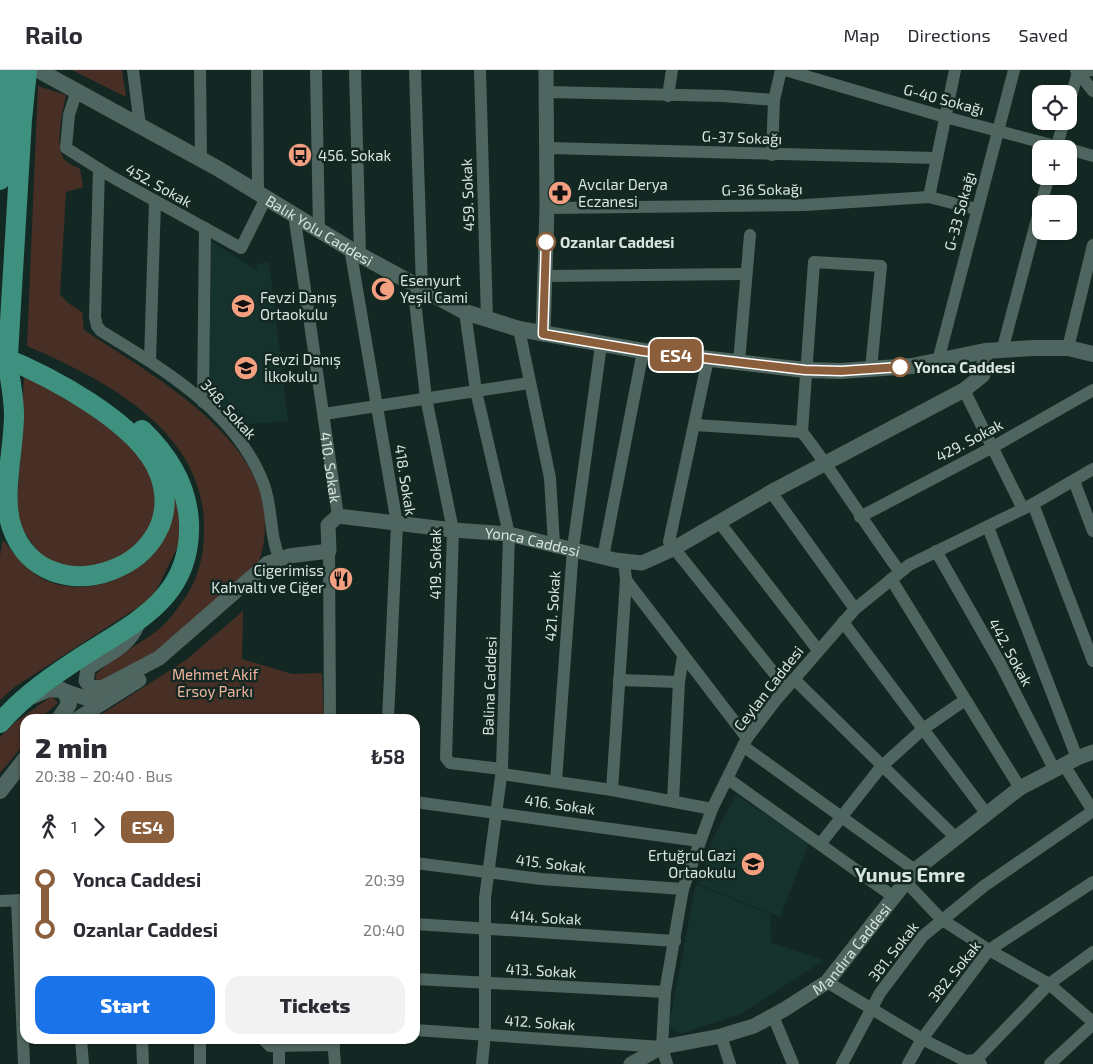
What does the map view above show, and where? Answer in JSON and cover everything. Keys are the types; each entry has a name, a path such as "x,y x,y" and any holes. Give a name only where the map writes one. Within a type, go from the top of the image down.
{"highway":[{"path":"0,180 9,70"},
{"path":"0,464 11,359 22,120 27,70"},
{"path":"11,359 59,384 112,420 148,456 159,474 164,502 163,516 157,529 142,554 112,572 96,576 78,576 50,570 36,561 25,549 12,529 8,502 14,416 11,359"},
{"path":"0,723 44,683 138,622 157,605 168,591 187,554 189,538 188,516 179,479 161,449 123,414 76,384 11,359"}],"main road":[{"name":"Balık Yolu Caddesi","path":"38,70 201,160 355,252 465,312 519,329 601,345 708,360 805,370 841,371 912,366 985,351 1068,348 1093,354"},
{"path":"19,704 44,691 62,690 67,696 69,704 62,714"},
{"path":"0,791 20,765"}],"street":[{"path":"133,70 140,126"},
{"path":"200,70 201,160"},
{"path":"257,70 262,195"},
{"path":"316,70 319,230"},
{"name":"418. Sokak","path":"355,70 355,252 397,524 388,714"},
{"name":"419. Sokak","path":"415,70 417,286 426,398 453,530 446,758 450,763 712,809"},
{"name":"459. Sokak","path":"480,70 487,319"},
{"path":"543,334 548,208 546,70"},
{"path":"668,96 672,70"},
{"path":"772,155 774,100 781,70"},
{"name":"G-40 Sokağı","path":"785,70 944,117 1033,140"},
{"path":"929,197 955,70"},
{"name":"G-33 Sokağı","path":"938,361 976,209 1014,70"},
{"path":"1077,71 1093,70"},
{"path":"1077,71 1093,91"},
{"path":"1074,85 1077,71"},
{"name":"452. Sokak","path":"70,86 66,148 155,201 241,248 262,195"},
{"path":"547,92 774,100"},
{"name":"G-37 Sokağı","path":"548,148 936,158"},
{"name":"G-40 Sokağı","path":"1077,152 1093,156"},
{"name":"348. Sokak","path":"99,169 96,322 101,331 188,387 232,433 257,470 269,499 275,548 280,559"},
{"name":"G-36 Sokağı","path":"548,208 805,205 929,197 976,209"},
{"path":"150,361 155,201"},
{"name":"410. Sokak","path":"294,214 338,516 328,525 330,551 330,714"},
{"path":"203,402 205,228"},
{"path":"738,362 750,235"},
{"path":"1002,351 1032,238"},
{"path":"1068,348 1093,245"},
{"path":"871,369 881,266 814,262 802,432 826,462 896,575 965,700 1020,788"},
{"path":"545,276 746,274"},
{"name":"Balina Caddesi","path":"465,312 476,391 509,534 502,772 487,871 484,930 485,1034 482,1064"},
{"path":"519,329 550,478 554,544"},
{"name":"421. Sokak","path":"556,781 572,548 601,345"},
{"path":"603,558 643,351"},
{"name":"Yonca Caddesi","path":"338,516 453,530 509,534 572,548 603,558 642,563 674,549 771,492 964,390 983,375 985,351"},
{"path":"708,360 669,542 790,684 955,837"},
{"path":"324,414 529,383"},
{"path":"964,390 993,447 1028,507 1093,661"},
{"name":"429. Sokak","path":"860,517 993,447 1093,390"},
{"path":"695,425 802,432"},
{"name":"Ceylan Caddesi","path":"667,1064 662,1047 665,992 683,889 712,809 745,742 818,650 855,609 896,575 936,552 1028,507 1093,469"},
{"path":"1074,481 1093,531"},
{"path":"771,492 855,609"},
{"path":"719,522 818,650"},
{"path":"988,527 1065,764 1093,811"},
{"path":"138,622 134,634 127,642 88,668 86,680 91,687 96,689 110,685 159,658 268,563 280,559 330,551"},
{"name":"442. Sokak","path":"936,552 1000,663 1065,764"},
{"path":"85,714 184,650 248,593 280,559"},
{"path":"612,790 626,580 624,561"},
{"path":"626,580 745,742 840,816 910,876 941,919 989,950 1049,984 1093,1023 1050,1064"},
{"path":"844,622 986,813"},
{"path":"673,802 679,682 683,656"},
{"path":"619,680 679,682"},
{"path":"62,690 88,699 99,698 124,689"},
{"path":"821,843 840,816 881,767 923,729 965,700"},
{"name":"Mandıra Caddesi","path":"631,1064 662,1047 721,1036 754,1026 827,982 910,876 955,837 1020,788 1065,764 1093,752"},
{"path":"728,779 821,843 894,897"},
{"name":"416. Sokak","path":"420,803 699,841"},
{"name":"381. Sokak","path":"842,1064 880,994 923,936 941,919 984,886 1093,811"},
{"name":"415. Sokak","path":"420,864 560,881 683,889"},
{"name":"382. Sokak","path":"908,1064 922,1039 989,950 1093,882"},
{"path":"0,901 20,900"},
{"name":"414. Sokak","path":"420,924 675,941"},
{"path":"827,982 922,1039 976,1063 1049,984 1093,952"},
{"name":"413. Sokak","path":"420,979 665,992"},
{"path":"773,1016 793,1064"},
{"name":"412. Sokak","path":"420,1030 662,1047"},
{"path":"721,1036 730,1064"},
{"path":"24,1044 24,1064"},
{"path":"82,1044 83,1064"},
{"path":"142,1044 142,1064"},
{"path":"200,1044 200,1064"},
{"path":"268,1044 270,1046 306,1044"},
{"path":"333,1044 335,1064"},
{"path":"279,1046 279,1064"}],"shaded area":[{"path":"211,241 258,271 257,264 269,262 288,421 237,425 209,393"},
{"name":"Ertuğrul Gazi Ortaokulu","path":"736,795 809,843 780,917 699,884 712,840"},
{"path":"698,885 770,914 771,943 824,960 743,1013 680,1034 669,1025 695,888"}],"green space":[{"path":"72,70 122,70 126,97"},
{"path":"38,86 66,95 61,120 60,148 62,156 67,162 80,169 83,187 66,192 60,294 68,303 82,312 84,330 171,388 200,411 227,437 248,465 261,495 265,528 264,544 255,568 180,635 158,652 116,676 97,681 95,675 116,658 158,630 186,597 201,561 204,531 200,496 189,465 170,438 146,414 119,393 88,375 27,346"},
{"path":"24,376 64,396 104,421 147,464 157,491 154,522 139,545 108,565 70,567 48,560 37,551 20,525 17,510"},
{"path":"169,487 178,491 181,548 177,548 155,593 143,604 16,686 0,700 0,556 3,540 30,570 41,578 54,584 69,587 99,585 127,574 140,566 159,546 164,531"},
{"name":"Mehmet Akif Ersoy Parkı","path":"243,611 242,659 292,674 322,673 324,714 102,714 186,660"},
{"path":"52,696 58,703 45,714 27,714"},
{"path":"20,719 20,749 0,773 0,737"}],"bus line":[{"name":"ES4","path":"546,242 543,334 601,345 771,367 841,371 900,367"}],"place":[{"name":"456. Sokak","path":"300,155"},
{"name":"Avcılar Derya Eczanesi","path":"560,193"},
{"name":"Ozanlar Caddesi","path":"546,242"},
{"name":"Esenyurt Yeşil Cami","path":"383,289"},
{"name":"Fevzi Danış Ortaokulu","path":"243,306"},
{"name":"Yonca Caddesi","path":"900,367"},
{"name":"Fevzi Danış İlkokulu","path":"246,368"},
{"name":"Cigerimiss Kahvaltı ve Ciğer","path":"341,579"},
{"name":"Ertuğrul Gazi Ortaokulu","path":"753,864"}],"district":[{"name":"Yunus Emre","path":"910,874"}]}
